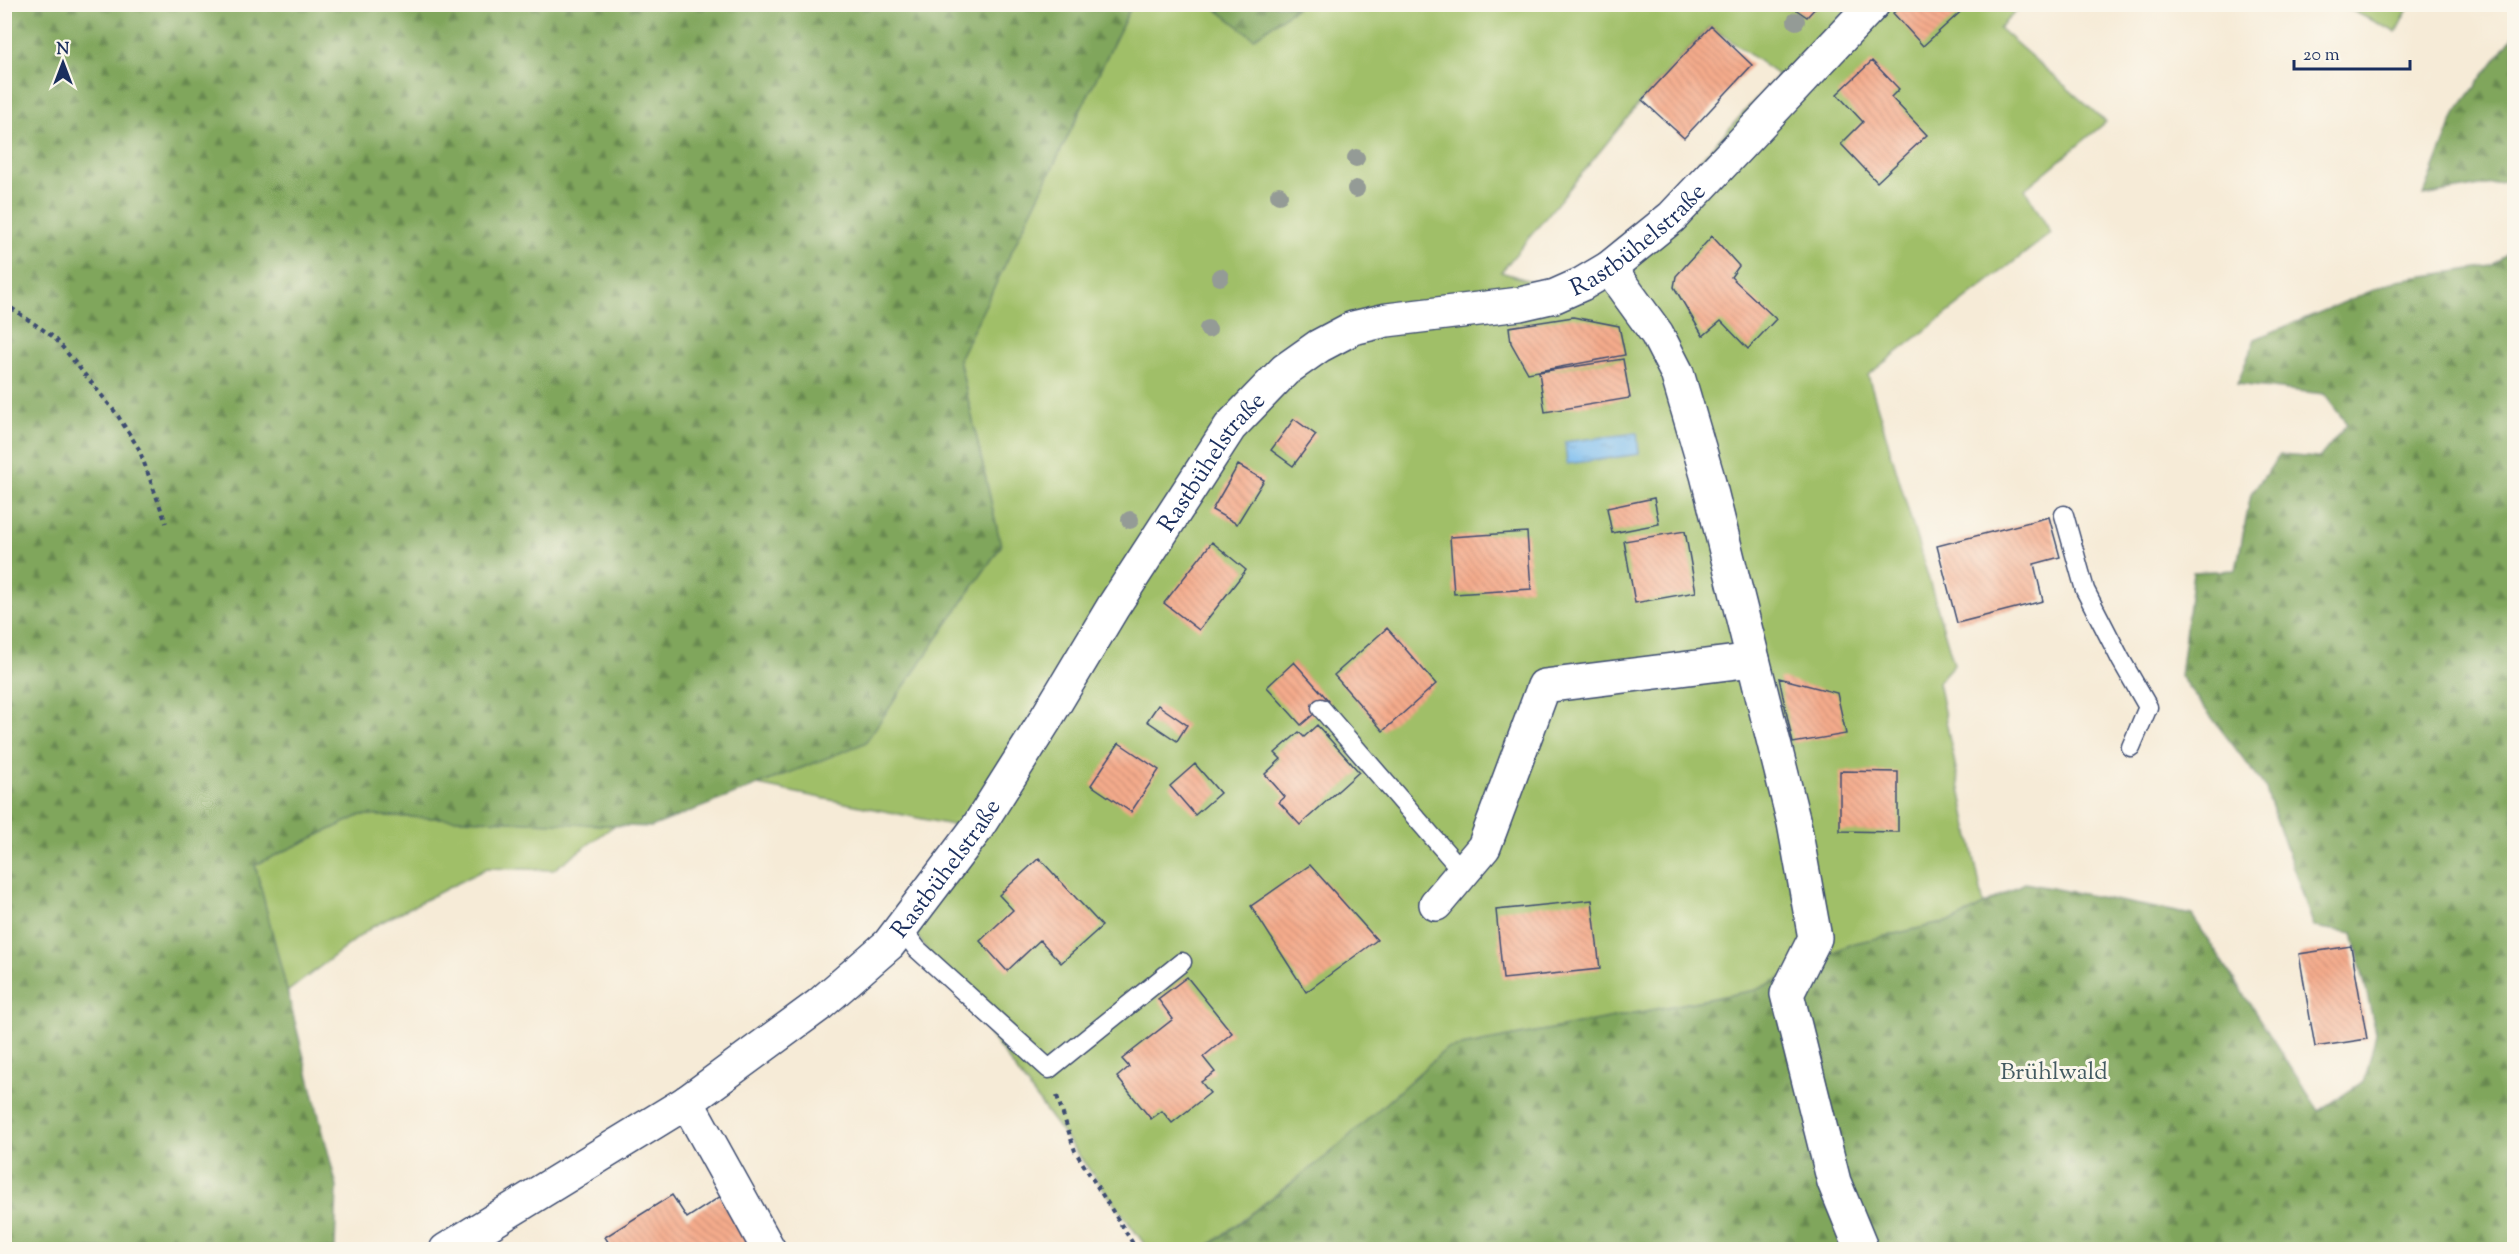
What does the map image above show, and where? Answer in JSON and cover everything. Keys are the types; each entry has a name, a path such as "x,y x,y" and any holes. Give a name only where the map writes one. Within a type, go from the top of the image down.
{"street":[{"name":"Rastbühelstraße","path":"446,1250 687,1102 823,1001 889,944 977,828 1069,682 1113,606 1230,427 1285,370 1319,346 1353,328 1387,320 1520,304 1555,296 1609,268 1672,217 1873,4"},
{"path":"1609,268 1657,334 1681,385 1707,475 1794,823 1815,938 1787,994 1833,1182 1862,1250"},
{"path":"1436,904 1484,847 1545,686 1753,660"},
{"path":"687,1102 770,1250"}],"lane":[{"path":"2064,515 2085,590 2148,707 2131,747"},
{"path":"1321,708 1463,872"},
{"path":"902,929 917,949 1049,1069 1182,962"}],"path":[{"path":"4,303 56,338 116,413 139,449 165,523"},
{"path":"1049,1069 1075,1151 1132,1242 1134,1250"}],"green space":[{"path":"5,4 1132,5 959,359 1001,546 865,743 651,827 361,815 255,865 337,1187 335,1249 5,1249"},
{"path":"1300,4 2023,5 1999,28 2106,122 2025,189 2051,233 1868,375 1954,664 1938,682 1984,905 1955,920 1851,944 1756,990 1446,1049 1328,1155 1204,1249 1148,1249 896,908 957,826 758,785 865,743 1001,546 959,359 1132,5 1211,5 1254,38","holes":["1710,26 1778,75 1674,189 1582,271 1537,283 1501,272 1642,100"]},
{"path":"2410,4 2396,32 2340,5"},
{"path":"1211,5 1300,5 1254,38"},
{"path":"2514,35 2514,180 2423,196 2456,112"},
{"name":"Brühlwald","path":"2514,248 2514,1249 1204,1250 1328,1155 1446,1049 1756,990 1851,944 1955,920 2025,883 2192,915 2319,1111 2365,1080 2376,1033 2353,933 2314,927 2265,787 2180,676 2193,572 2236,570 2251,494 2280,455 2319,458 2347,424 2324,394 2237,384 2255,339 2398,280 2491,266"},
{"path":"361,815 615,825 553,870 487,868 372,927 287,992 255,865"}],"water":[{"path":"1637,433 1639,454 1567,464 1565,442"}],"building":[{"path":"1788,4 1819,4 1807,17"},
{"path":"1903,4 1969,4 1923,46 1893,13"},
{"path":"1711,26 1752,65 1684,138 1642,100"},
{"path":"1872,61 1899,89 1891,97 1927,135 1877,182 1841,144 1863,122 1837,94"},
{"path":"1712,236 1739,266 1731,277 1776,319 1748,349 1721,321 1703,336 1674,287 1676,276"},
{"path":"1573,317 1619,326 1625,355 1528,373 1511,343 1509,327"},
{"path":"1623,359 1630,398 1545,412 1539,372"},
{"path":"1294,419 1316,435 1293,466 1271,450"},
{"path":"1238,465 1264,480 1237,524 1212,510"},
{"path":"1654,498 1659,524 1612,533 1607,508"},
{"path":"2049,517 2060,557 2034,564 2043,601 1957,623 1937,546"},
{"path":"1685,531 1696,592 1635,603 1624,541"},
{"path":"1527,532 1531,589 1454,594 1450,537"},
{"path":"1212,542 1246,570 1199,630 1164,603"},
{"path":"1387,628 1436,684 1383,731 1334,675"},
{"path":"1294,662 1329,701 1301,725 1267,687"},
{"path":"1779,678 1837,693 1846,734 1793,743"},
{"path":"1158,705 1187,725 1177,741 1147,721"},
{"path":"1317,725 1359,772 1300,825 1279,802 1285,797 1265,774 1281,759 1275,753 1299,732 1304,737"},
{"path":"1119,743 1159,770 1131,812 1091,785"},
{"path":"1195,764 1220,793 1195,815 1170,786"},
{"path":"1840,771 1898,772 1898,832 1840,831"},
{"path":"1039,858 1102,926 1061,963 1040,940 1007,971 980,941 1013,910 999,895"},
{"path":"1310,865 1377,940 1306,992 1251,906"},
{"path":"1592,900 1600,969 1503,979 1496,910"},
{"path":"2351,946 2367,1039 2315,1047 2299,954"},
{"path":"1187,977 1232,1033 1203,1057 1215,1072 1201,1082 1210,1093 1172,1123 1162,1111 1151,1119 1117,1077 1129,1067 1122,1059 1173,1019 1158,999"},
{"path":"672,1195 687,1218 721,1196 751,1243 740,1250 613,1250 605,1237"}]}
